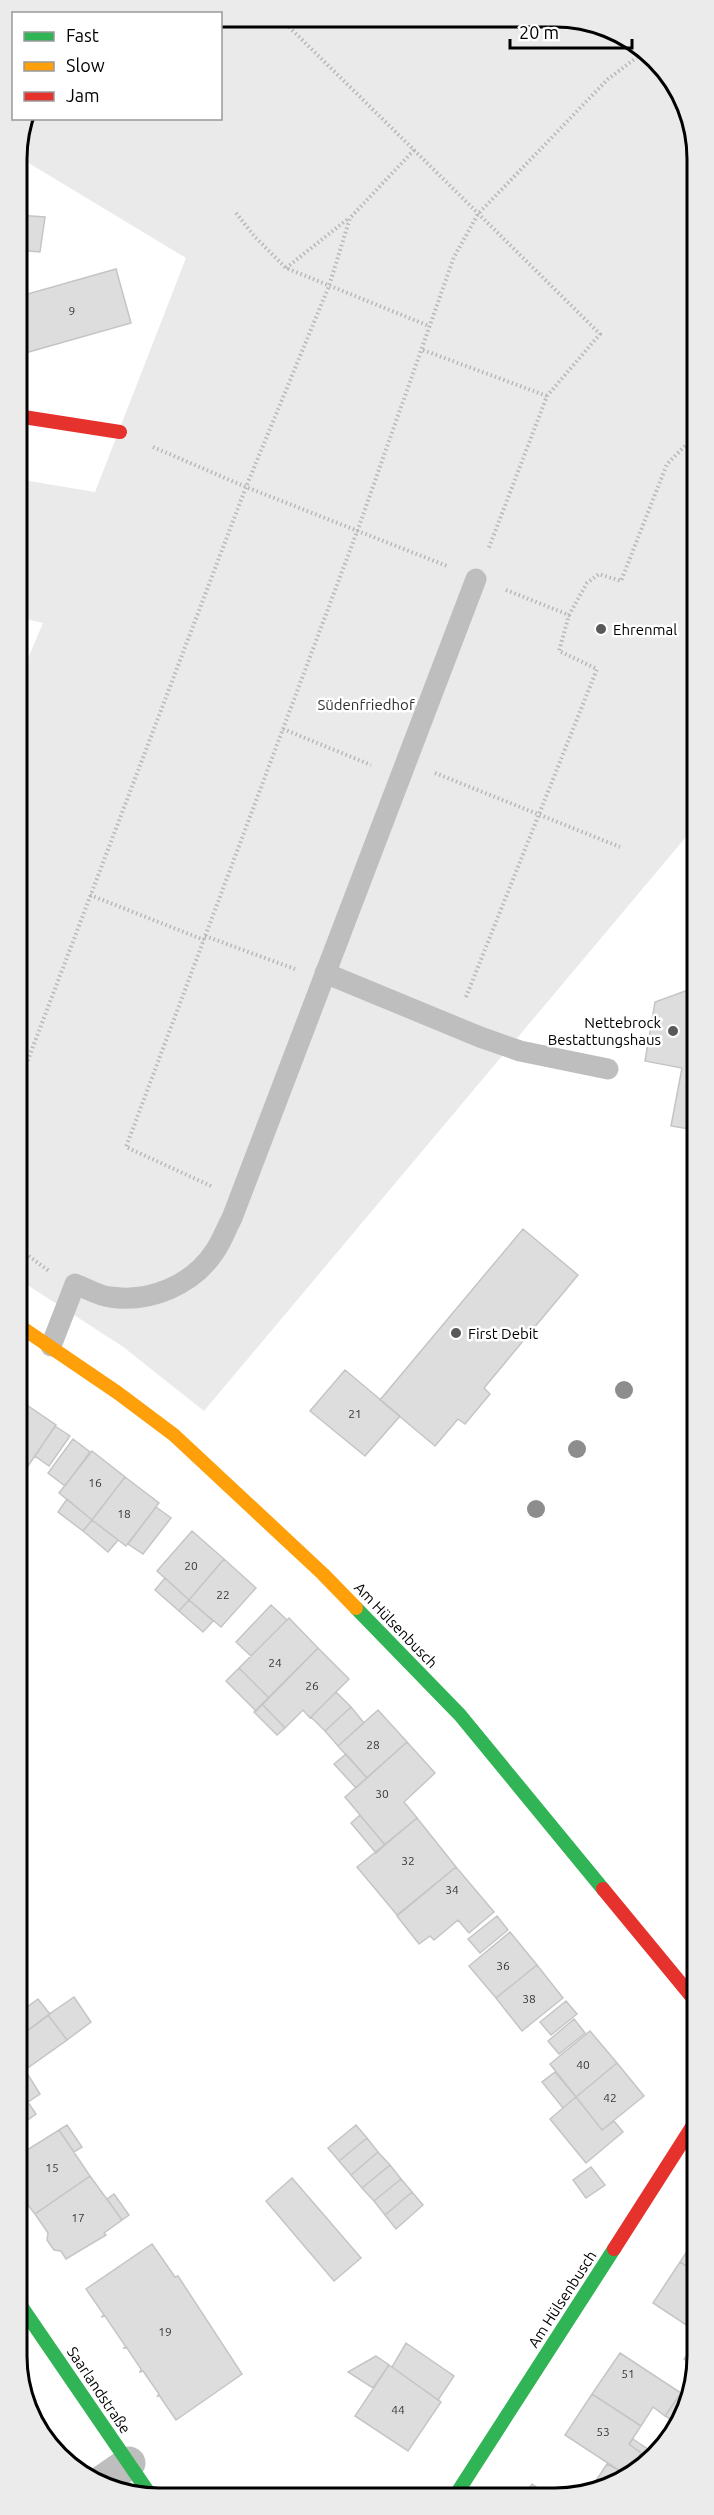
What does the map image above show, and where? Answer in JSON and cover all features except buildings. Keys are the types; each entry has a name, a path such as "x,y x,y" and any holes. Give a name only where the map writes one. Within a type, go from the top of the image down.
{"street":[{"path":"27,418 120,432"},
{"name":"Am Hülsenbusch","path":"27,1331 174,1435 323,1574 460,1715 687,1991"},
{"name":"Am Hülsenbusch","path":"460,2488 687,2135"},
{"name":"Saarlandstraße","path":"27,2317 116,2472 136,2486"}],"lane":[{"path":"51,1346 75,1284 108,1298 143,1298 168,1290 198,1272 215,1251 239,1198 476,579"},
{"path":"324,976 520,1051 608,1070"}],"path":[{"path":"289,27 600,334 547,396 476,579"},
{"path":"239,1198 126,1147 358,529 454,257 478,214 608,79 638,57"},
{"path":"286,268 350,218 414,150"},
{"path":"236,213 255,237 286,268 429,326"},
{"path":"27,1062 246,487 329,286 350,218"},
{"path":"423,350 547,396"},
{"path":"120,432 246,487 358,529 569,615"},
{"path":"454,1026 597,669 559,651 569,615 587,582 599,574 621,581 667,464 687,444"},
{"path":"283,729 539,814 620,847"},
{"path":"90,895 204,938 324,976"}],"green space":[{"name":"Südenfriedhof","path":"222,27 572,28 597,34 613,41 642,60 660,79 680,117 686,142 687,159 687,836 204,1411 122,1346 27,1285 27,661 43,623 27,619 27,481 95,492 186,258 27,162 27,150 33,120 222,120"}],"traffic: fast":[{"path":"356,1608 460,1715 603,1889"},
{"path":"460,2488 614,2249"},
{"path":"27,2315 145,2487"}],"traffic: slow":[{"path":"27,1331 118,1393 174,1435 323,1574 356,1608"}],"traffic: jam":[{"path":"27,418 120,432"},
{"path":"603,1889 687,1991"},
{"path":"614,2249 687,2135"}],"place":[{"name":"Ehrenmal","path":"601,629"},
{"name":"Nettebrock Bestattungshaus","path":"673,1031"},
{"name":"First Debit","path":"456,1333"}]}
